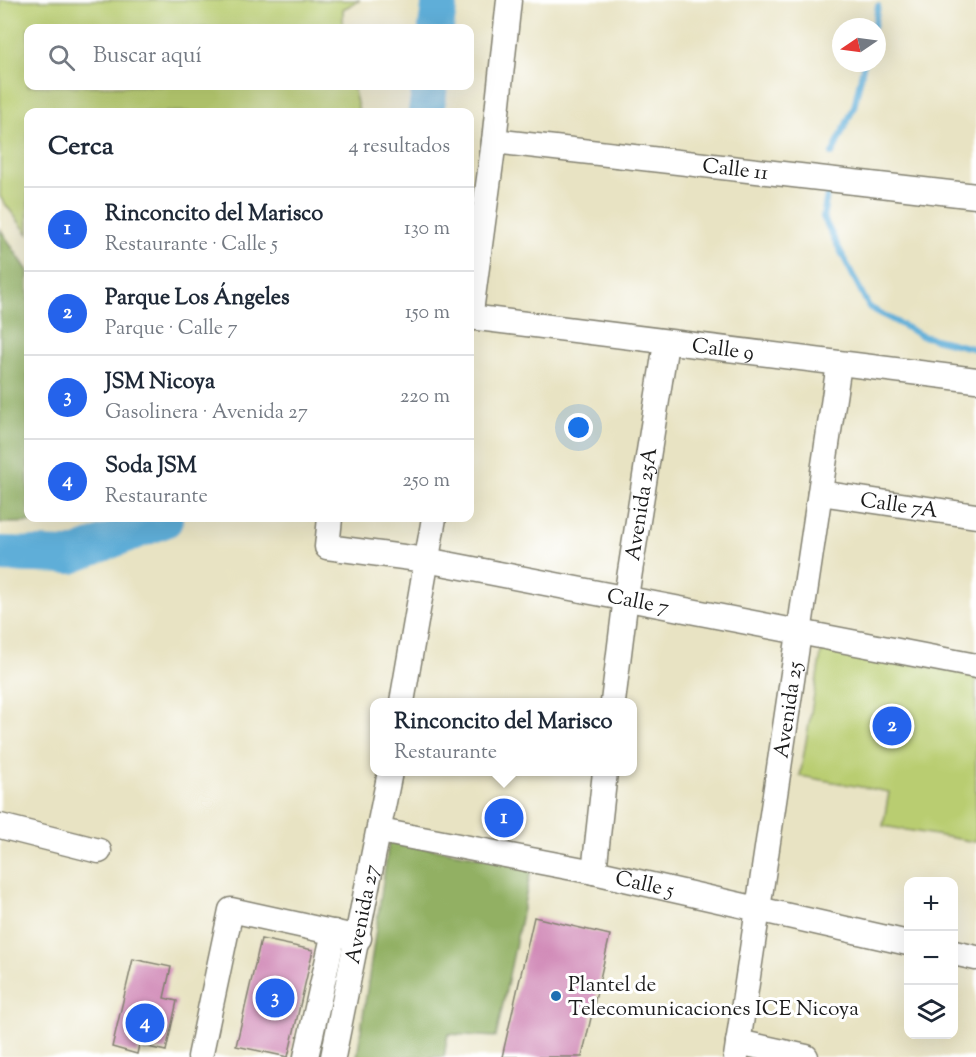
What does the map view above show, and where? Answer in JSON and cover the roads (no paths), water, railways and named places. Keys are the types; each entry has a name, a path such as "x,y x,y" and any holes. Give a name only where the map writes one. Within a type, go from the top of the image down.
{"street":[{"path":"474,288 494,141 508,0"},
{"name":"Calle 11","path":"494,141 976,196"},
{"name":"Calle 9","path":"474,319 976,380"},
{"name":"Avenida 25A","path":"613,698 626,597 666,343"},
{"name":"Avenida 25","path":"737,1050 839,364"},
{"name":"Calle 7A","path":"820,493 976,516"},
{"name":"Calle 7","path":"330,522 327,547 426,560 976,666"},
{"path":"403,698 433,522"},
{"name":"Avenida 27","path":"333,1057 359,938 389,776"},
{"path":"594,872 604,776"},
{"path":"0,826 99,851"},
{"name":"Calle 5","path":"380,831 594,872 904,943"},
{"path":"201,1057 231,910 359,938"},
{"path":"306,1057 334,932"},
{"path":"958,954 976,958"},
{"path":"316,1009 342,1015"},
{"path":"737,1050 806,1057"}],"waterway":[{"path":"437,24 440,0"},
{"path":"876,18 878,6"},
{"path":"832,154 854,107 862,72"},
{"path":"427,108 429,90"},
{"path":"827,195 823,217 869,307 922,336 976,349"},
{"path":"0,554 71,556 160,522"}],"place":[{"name":"Parque Los Ángeles","path":"892,726"},
{"name":"Rinconcito del Marisco","path":"504,818"},
{"name":"Plantel de Telecomunicaciones ICE Nicoya","path":"556,996"},
{"name":"JSM Nicoya","path":"275,998"},
{"name":"Soda JSM","path":"145,1023"}]}
